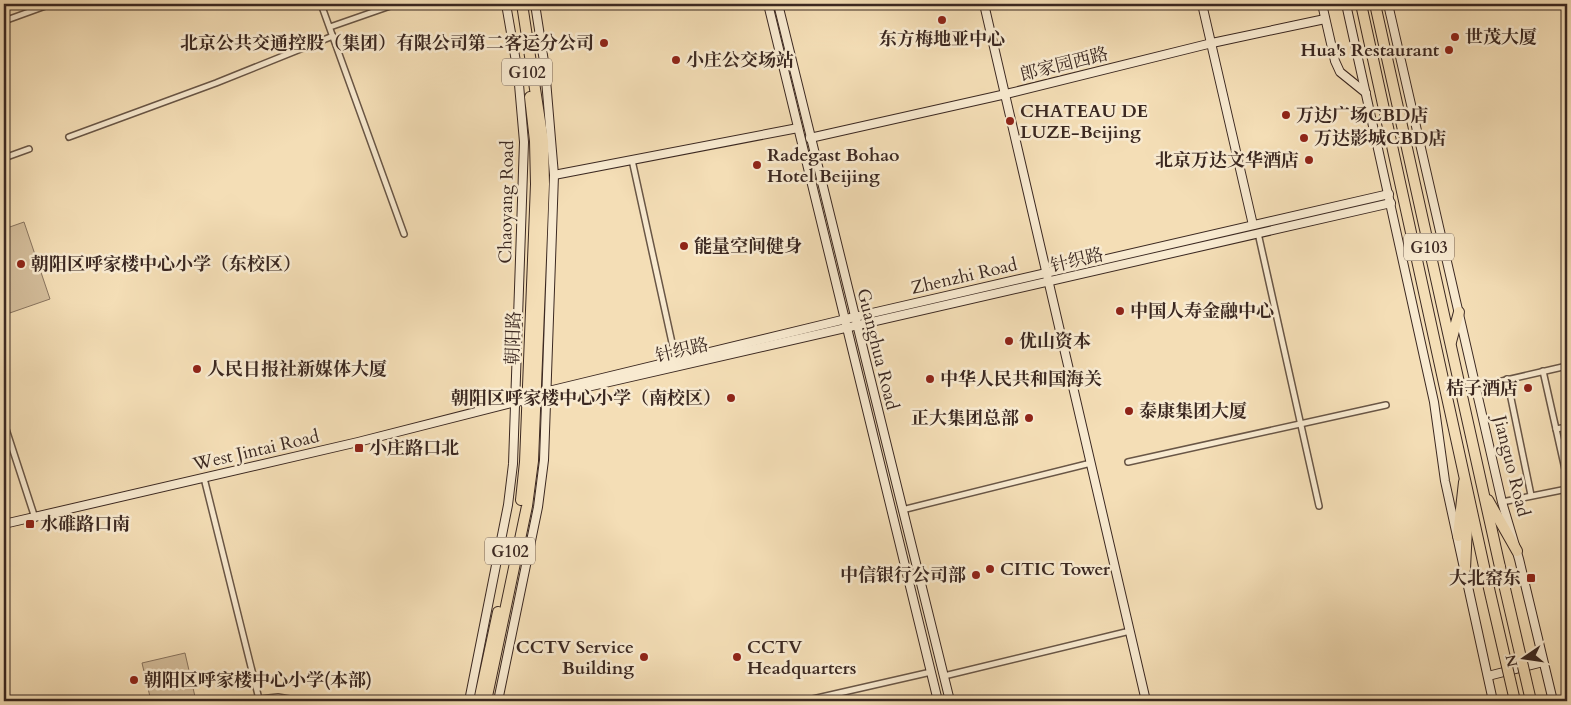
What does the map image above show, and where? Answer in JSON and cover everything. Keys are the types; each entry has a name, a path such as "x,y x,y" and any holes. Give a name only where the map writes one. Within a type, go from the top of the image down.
{"highway":[{"name":"朝阳路","path":"516,4 539,141"},
{"name":"朝阳路","path":"479,701 520,505 532,397 544,184 522,4"},
{"name":"G103","path":"1361,4 1515,701"},
{"name":"Jianguo Road","path":"1375,4 1450,346 1531,701"},
{"path":"1450,346 1459,312"},
{"name":"G102","path":"486,701 527,506 532,462 532,397"},
{"path":"1458,536 1465,474"},
{"path":"1483,491 1517,551"},
{"path":"1464,569 1469,492"}],"street":[{"path":"4,22 51,4"},
{"path":"321,4 404,234"},
{"path":"330,27 396,4"},
{"name":"Chaoyang Road","path":"506,4 518,73 539,141 554,175 546,394"},
{"name":"Chaoyang Road","path":"515,402 539,141 535,4"},
{"name":"Guanghua Road","path":"768,4 938,701"},
{"name":"Guanghua Road","path":"778,4 950,701"},
{"path":"984,4 1146,701"},
{"path":"1202,4 1252,225"},
{"path":"1322,4 1335,61 1340,72 1366,92"},
{"path":"1346,4 1434,402 1445,481 1492,701"},
{"name":"Jianguo Road","path":"1388,4 1502,502 1517,551 1553,701"},
{"name":"郎家园西路","path":"810,138 1006,94 1212,43 1325,19"},
{"path":"69,137 216,83 333,36"},
{"path":"554,175 798,128"},
{"path":"4,158 28,149"},
{"path":"632,160 677,363"},
{"name":"Zhenzhi Road","path":"546,394 677,363 854,317 1389,194"},
{"name":"针织路","path":"677,363 856,326 1391,203"},
{"path":"1258,233 1319,506"},
{"path":"1476,387 1567,366"},
{"path":"1542,371 1567,478"},
{"path":"1507,379 1532,495"},
{"path":"498,701 538,507 544,460 546,394 532,397"},
{"name":"West Jintai Road","path":"4,524 204,478 532,397"},
{"path":"469,701 508,505 513,464 515,402"},
{"path":"1128,462 1386,405"},
{"path":"4,423 35,518"},
{"path":"1556,429 1567,426"},
{"path":"902,510 1091,463"},
{"path":"204,478 258,700 278,697 301,701"},
{"path":"1502,502 1567,489"},
{"path":"944,676 1130,631"},
{"path":"1488,676 1543,662"},
{"path":"804,701 931,672"}],"shaded area":[{"name":"朝阳区呼家楼中心小学（东校区）","path":"24,222 50,299 4,315 4,229"},
{"path":"185,653 196,701 151,701 142,663"}],"place":[{"name":"东方梅地亚中心","path":"942,20"},
{"name":"世茂大厦","path":"1455,37"},
{"name":"北京公共交通控股（集团）有限公司第二客运分公司","path":"604,43"},
{"name":"Hua's Restaurant","path":"1449,50"},
{"name":"小庄公交场站","path":"676,60"},
{"name":"万达广场CBD店","path":"1286,115"},
{"name":"CHATEAU DE LUZE-Beijing","path":"1010,121"},
{"name":"万达影城CBD店","path":"1304,138"},
{"name":"北京万达文华酒店","path":"1309,160"},
{"name":"Radegast Bohao Hotel Beijing","path":"757,165"},
{"name":"能量空间健身","path":"684,246"},
{"name":"朝阳区呼家楼中心小学（东校区）","path":"21,264"},
{"name":"中国人寿金融中心","path":"1120,311"},
{"name":"优山资本","path":"1009,341"},
{"name":"人民日报社新媒体大厦","path":"197,369"},
{"name":"中华人民共和国海关","path":"930,379"},
{"name":"桔子酒店","path":"1528,388"},
{"name":"朝阳区呼家楼中心小学（南校区）","path":"731,398"},
{"name":"泰康集团大厦","path":"1129,411"},
{"name":"正大集团总部","path":"1029,418"},
{"name":"小庄路口北","path":"359,448"},
{"name":"水碓路口南","path":"30,524"},
{"name":"CITIC Tower","path":"990,569"},
{"name":"中信银行公司部","path":"976,575"},
{"name":"大北窑东","path":"1531,578"},
{"name":"CCTV Service Building","path":"644,657"},
{"name":"CCTV Headquarters","path":"737,657"},
{"name":"朝阳区呼家楼中心小学(本部)","path":"134,680"}]}
